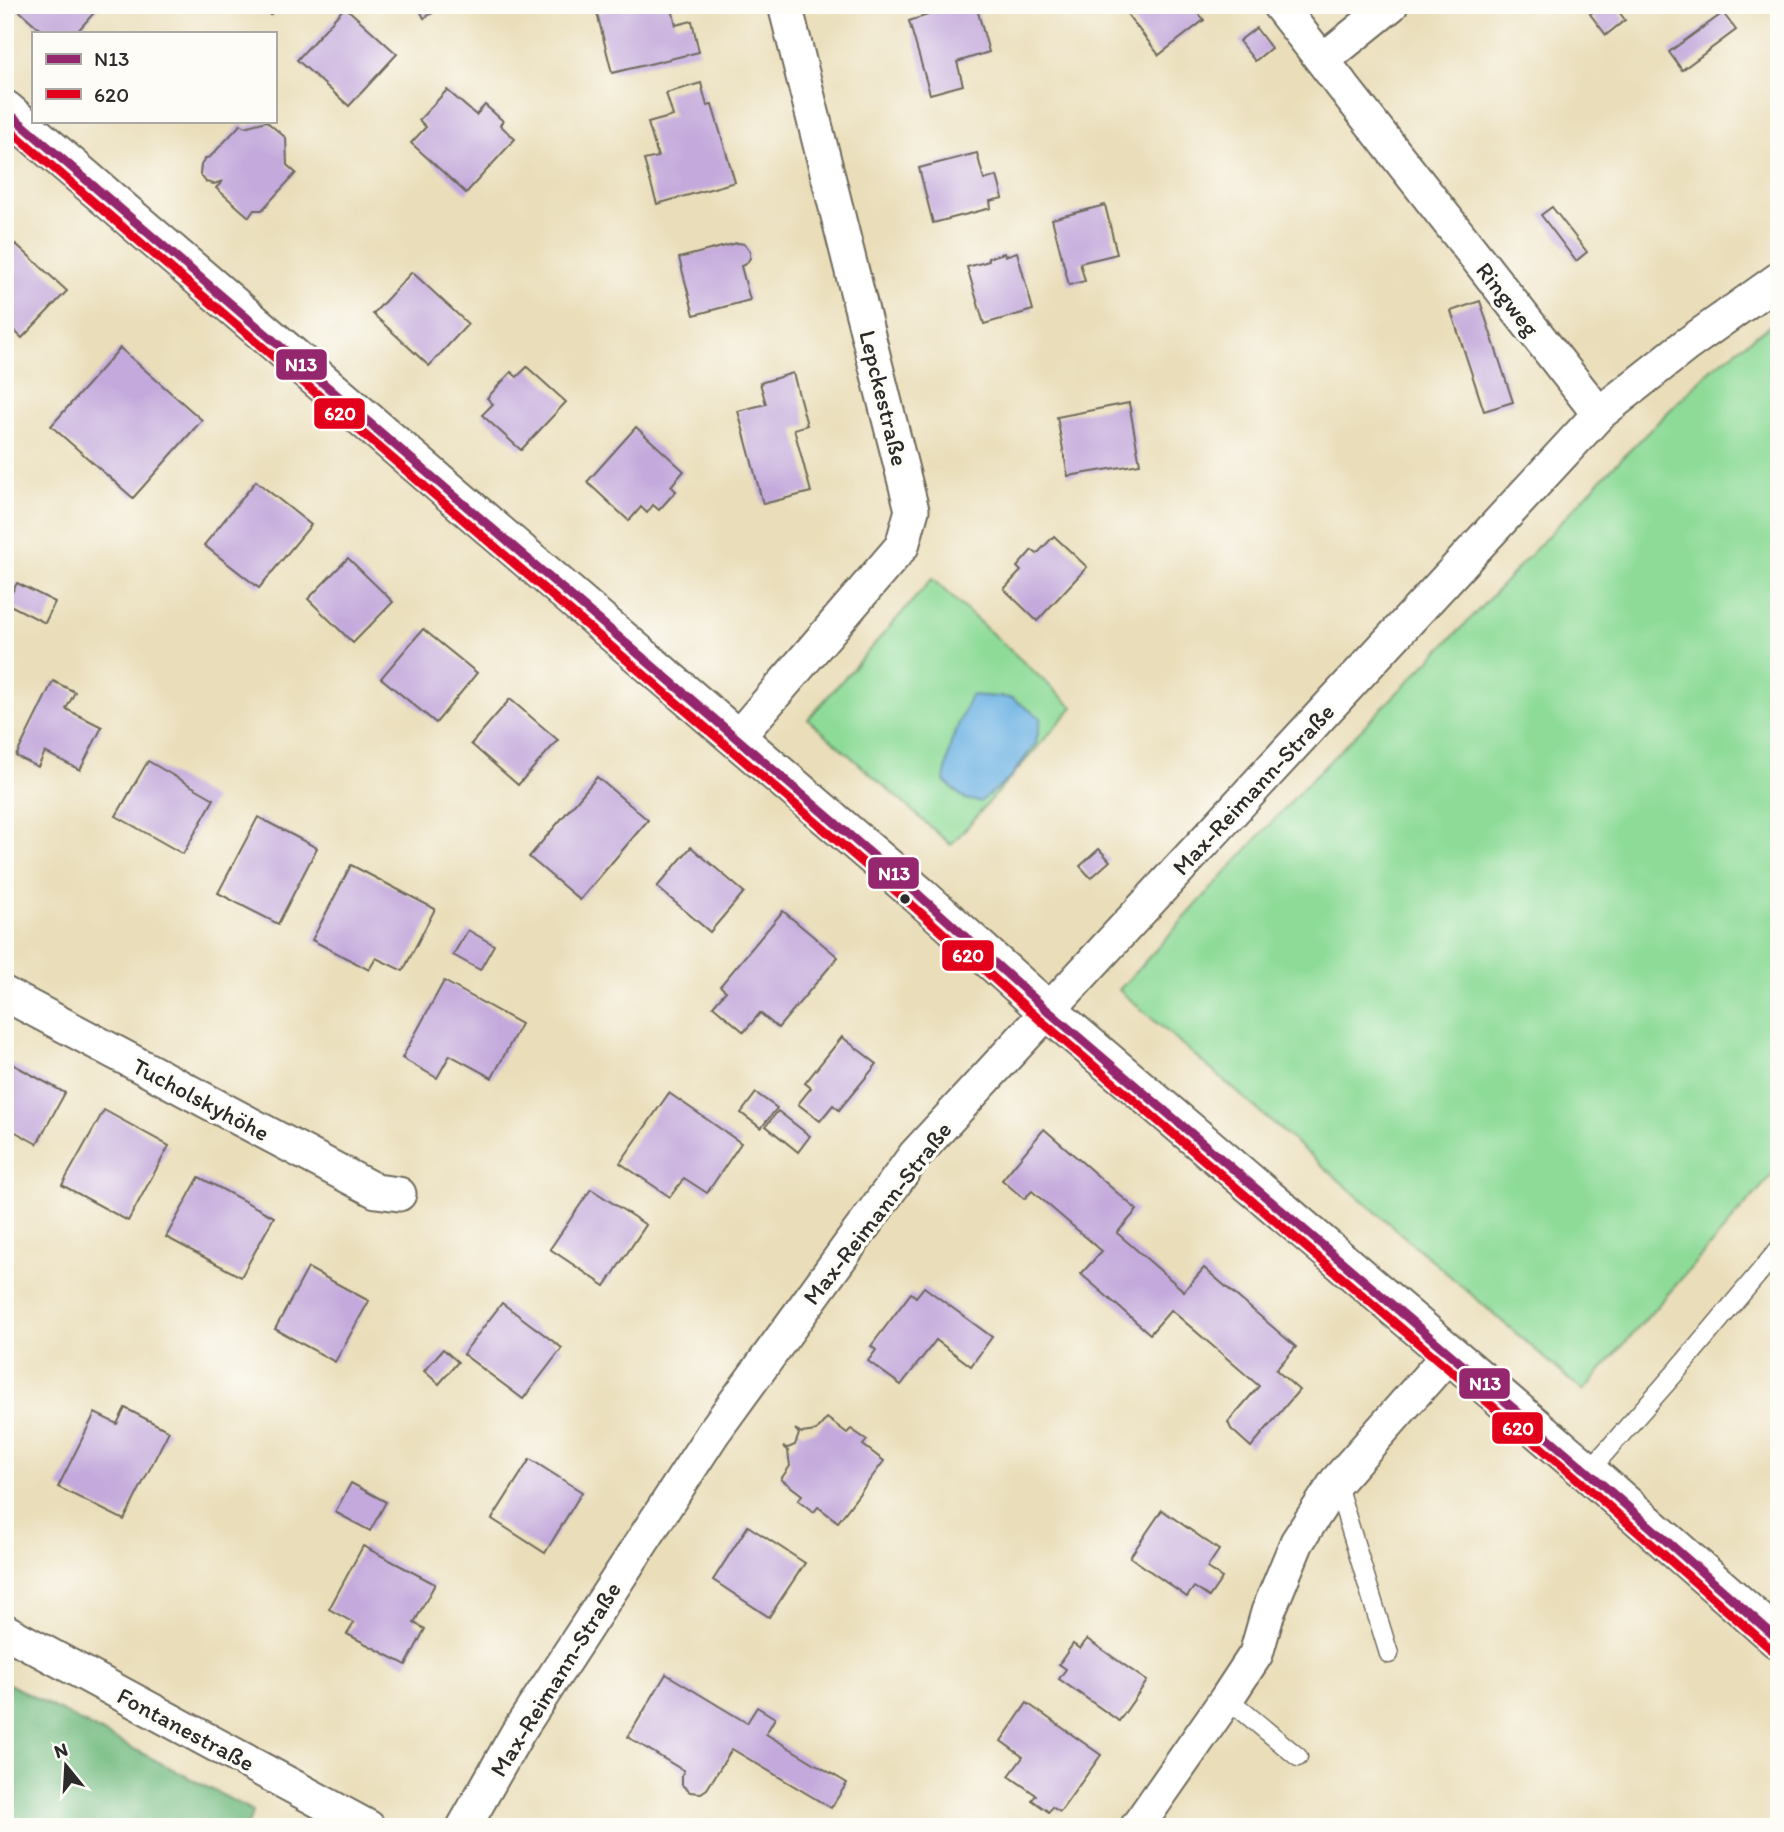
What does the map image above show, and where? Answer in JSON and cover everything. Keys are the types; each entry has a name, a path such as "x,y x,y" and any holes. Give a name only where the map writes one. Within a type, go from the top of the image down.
{"street":[{"name":"Lepckestraße","path":"737,738 902,546 912,510 785,5"},
{"name":"Ringweg","path":"1279,5 1599,414"},
{"path":"1323,60 1391,5"},
{"path":"5,110 737,738 919,895 1048,1012 1588,1472 1779,1640"},
{"path":"1599,414 1685,346 1779,279"},
{"name":"Max-Reimann-Straße","path":"464,1827 518,1732 713,1433 915,1155 1599,414"},
{"name":"Tucholskyhöhe","path":"5,994 365,1186 376,1191 399,1194"},
{"path":"1137,1827 1256,1654 1268,1612 1297,1542 1336,1482 1449,1354"},
{"name":"Fontanestraße","path":"5,1631 368,1827"}],"lane":[{"path":"1588,1472 1779,1249"},
{"path":"1336,1482 1389,1654"},
{"path":"1227,1698 1298,1757"}],"green space":[{"path":"1779,318 1779,1167 1583,1391 1119,990 1304,787 1470,619 1603,477 1710,370"},
{"path":"932,579 1073,707 951,845 808,719"},
{"path":"5,1682 253,1811 247,1827 5,1827"}],"water":[{"path":"971,695 1012,698 1041,718 1036,743 1010,778 980,802 965,799 944,781 951,742"}],"building":[{"path":"13,5 101,5 77,32 43,32"},
{"path":"259,5 279,5 270,15"},
{"path":"417,5 440,5 441,8 424,18"},
{"path":"629,5 671,5 676,25 692,21 699,52 612,73 597,13"},
{"path":"946,5 955,5 955,8 976,5 989,52 957,62 963,85 930,94 909,21"},
{"path":"1120,5 1192,5 1204,20 1159,55"},
{"path":"1602,5 1614,5 1625,20 1606,35 1590,14"},
{"path":"1664,5 1680,5 1669,13"},
{"path":"345,7 397,54 349,106 297,60"},
{"path":"1723,13 1736,30 1682,70 1669,52"},
{"path":"1256,28 1271,48 1255,61 1239,41"},
{"path":"701,83 707,106 712,105 735,182 657,204 644,160 658,157 648,123 673,116 666,93"},
{"path":"447,90 476,115 485,105 503,121 500,125 515,139 466,193 411,143 426,127 419,120"},
{"path":"267,122 286,138 287,165 296,173 262,210 254,210 249,217 216,188 223,181 214,184 206,182 200,174 201,165 206,158 241,124 245,127"},
{"path":"977,153 984,180 997,176 1003,198 990,201 991,208 933,223 919,168"},
{"path":"1105,205 1117,254 1080,263 1085,281 1069,285 1052,219"},
{"path":"1552,207 1587,252 1576,261 1541,215"},
{"path":"737,243 745,244 750,251 750,258 741,266 750,300 694,315 679,258"},
{"path":"16,244 67,291 22,338 5,322 5,256"},
{"path":"1017,252 1033,310 984,324 967,267 989,261 988,258 1004,253 1005,256"},
{"path":"412,272 468,324 429,366 373,314"},
{"path":"1480,301 1513,402 1484,411 1451,311"},
{"path":"120,348 202,420 133,498 51,426"},
{"path":"527,367 566,402 521,450 482,415 493,404 487,398 511,372 517,377"},
{"path":"793,373 807,425 794,429 811,492 763,504 738,411 766,404 760,383"},
{"path":"1129,403 1140,464 1068,476 1057,417"},
{"path":"636,427 684,471 671,486 676,491 659,510 653,505 647,513 641,507 629,521 587,482"},
{"path":"256,481 311,525 259,588 204,545"},
{"path":"1054,536 1087,567 1037,621 1004,589 1021,571 1017,567 1032,550 1037,554"},
{"path":"348,558 393,602 353,643 308,599"},
{"path":"17,583 55,602 45,623 6,603"},
{"path":"423,629 477,673 436,723 381,678"},
{"path":"53,681 75,692 66,709 102,727 80,770 45,752 38,767 16,756"},
{"path":"510,699 558,740 518,785 471,744"},
{"path":"148,761 214,799 183,854 116,816"},
{"path":"597,777 648,820 580,900 529,857"},
{"path":"258,817 317,848 278,924 218,893"},
{"path":"691,847 744,892 710,932 657,887"},
{"path":"1099,849 1110,861 1091,878 1080,866"},
{"path":"351,865 435,909 403,971 376,958 369,970 312,940"},
{"path":"783,911 838,957 778,1028 760,1013 744,1032 713,1006 726,991 720,986"},
{"path":"468,930 494,945 480,970 453,955"},
{"path":"444,981 521,1024 492,1078 450,1055 437,1078 402,1058"},
{"path":"842,1037 877,1064 839,1110 833,1105 820,1121 798,1104 811,1088 805,1083"},
{"path":"5,1060 65,1093 37,1144 5,1126"},
{"path":"669,1093 741,1143 707,1193 684,1178 670,1197 620,1163"},
{"path":"756,1093 777,1108 761,1128 741,1113"},
{"path":"104,1110 169,1146 128,1221 62,1185"},
{"path":"778,1111 810,1136 798,1152 766,1126"},
{"path":"1044,1129 1137,1210 1117,1233 1184,1291 1204,1268 1296,1347 1276,1370 1299,1390 1251,1447 1231,1429 1228,1422 1259,1386 1171,1310 1150,1334 1081,1274 1102,1251 1032,1191 1024,1199 1002,1180"},
{"path":"199,1177 274,1217 241,1277 166,1237"},
{"path":"591,1189 646,1225 605,1286 550,1249"},
{"path":"308,1268 369,1301 335,1362 275,1329"},
{"path":"924,1287 992,1337 971,1366 936,1340 901,1385 868,1361 876,1350 871,1346 911,1293 916,1297"},
{"path":"502,1303 562,1348 523,1399 463,1354"},
{"path":"443,1349 458,1362 439,1384 424,1371"},
{"path":"125,1408 169,1431 124,1520 58,1487 95,1413 117,1424"},
{"path":"827,1418 847,1433 851,1429 867,1440 863,1445 884,1461 838,1522 818,1507 814,1512 798,1500 802,1495 781,1479 790,1466 788,1451 783,1447 795,1445 799,1434 795,1429 802,1433 816,1431"},
{"path":"530,1459 582,1492 545,1553 492,1519"},
{"path":"351,1483 386,1502 370,1531 335,1512"},
{"path":"1162,1510 1219,1550 1207,1568 1222,1578 1209,1597 1194,1587 1187,1597 1130,1557"},
{"path":"748,1526 805,1563 769,1617 713,1580"},
{"path":"363,1546 435,1584 414,1623 425,1629 406,1665 347,1634 354,1623 329,1609"},
{"path":"1087,1639 1147,1681 1119,1721 1059,1679 1066,1669 1059,1664 1073,1644 1080,1649"},
{"path":"666,1674 747,1723 757,1707 775,1718 766,1734 847,1783 831,1808 732,1749 707,1789 701,1793 690,1792 682,1785 684,1771 628,1737"},
{"path":"1027,1703 1101,1755 1060,1812 1052,1807 1049,1812 1032,1800 1036,1795 1009,1776 1023,1757 1001,1741"}],"transit line":[{"name":"N13","path":"5,110 919,895 1048,1011 1588,1472 1779,1640"},
{"name":"620","path":"5,126 911,904 1040,1020 1580,1481 1771,1649"}]}
